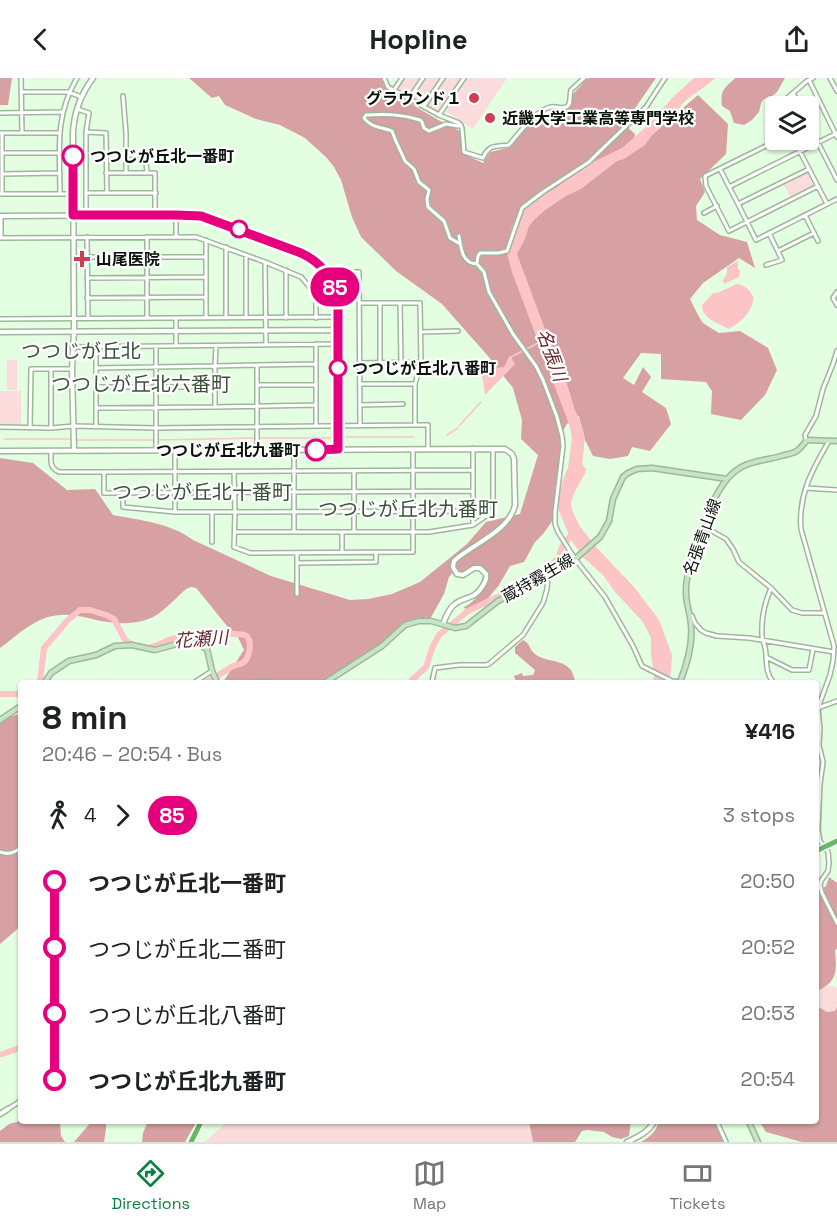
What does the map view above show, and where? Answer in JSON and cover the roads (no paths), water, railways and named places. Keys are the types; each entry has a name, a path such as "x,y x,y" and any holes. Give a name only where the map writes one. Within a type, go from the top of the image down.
{"highway":[{"path":"819,850 837,841"},
{"path":"191,1142 200,1124"}],"main road":[{"path":"806,440 837,441"},
{"name":"名張青山線","path":"682,680 691,636 685,591 686,579 713,502 727,479 738,468 747,463 793,453 806,440"},
{"name":"蔵持霧生線","path":"329,680 382,646 405,625 419,621 431,621 455,628 466,626 498,601 548,576 577,557 604,532 609,521 610,506 621,481 633,471 652,468 727,479"},
{"path":"46,680 69,661 96,655 119,645 155,650 180,643 198,644 207,649 212,673 216,680"},
{"path":"0,720 18,708"},
{"path":"750,1124 758,1142"}],"street":[{"path":"21,78 22,133"},
{"path":"60,194 62,112 77,78"},
{"path":"74,450 73,133 81,97 93,78"},
{"path":"384,78 388,87 461,125"},
{"path":"394,90 402,78"},
{"path":"409,99 423,78"},
{"path":"424,106 443,78"},
{"path":"439,115 464,78"},
{"path":"461,125 464,152 483,158 490,148 509,144 529,121 547,108 567,106 570,103 571,90 584,78"},
{"path":"477,264 480,253 507,251 522,208 589,162 646,107 665,78"},
{"path":"830,78 837,92"},
{"path":"790,96 808,79 836,134 819,142"},
{"path":"22,92 69,92 81,97"},
{"path":"123,96 126,173"},
{"path":"77,109 89,113 86,132 86,215"},
{"path":"0,113 62,112"},
{"path":"460,244 450,238 445,222 429,208 427,199 429,189 419,182 414,169 405,161 394,139 393,131 377,128 364,118 366,115 392,114 420,120 424,128 429,131 446,124 461,125"},
{"path":"86,132 106,133 106,194"},
{"path":"60,133 1,133 1,194 73,194"},
{"path":"819,144 837,180"},
{"path":"765,146 705,176 706,186 729,231 818,186"},
{"path":"729,187 800,151 827,204"},
{"path":"1,153 60,153"},
{"path":"126,155 141,155 145,158 147,173"},
{"path":"720,169 756,240 837,199"},
{"path":"738,204 809,169"},
{"path":"1,174 60,173"},
{"path":"106,173 155,173 156,215"},
{"path":"86,194 156,193"},
{"path":"704,213 717,206"},
{"path":"176,215 176,237"},
{"path":"316,318 316,301 311,288 301,277 206,240 196,237 1,238 0,216 194,215 209,218 310,257 331,278 336,293 338,449"},
{"path":"805,215 818,241"},
{"path":"766,265 782,260 769,233"},
{"path":"777,251 814,233"},
{"path":"87,237 88,318"},
{"path":"147,237 147,318"},
{"path":"459,237 466,260 477,264 484,272 489,292 513,334 536,366 557,417 563,446 555,524 567,546 605,597 642,666 670,680"},
{"path":"206,240 206,318"},
{"path":"226,247 226,318"},
{"path":"246,255 246,318"},
{"path":"87,257 206,257"},
{"path":"266,262 266,344"},
{"path":"286,270 286,318"},
{"path":"331,278 341,272 359,272 360,425"},
{"path":"87,278 206,277"},
{"path":"837,292 833,297 837,305"},
{"path":"87,298 206,297"},
{"path":"359,303 420,303 421,362 415,384 415,425"},
{"path":"380,303 380,363"},
{"path":"400,303 400,363"},
{"path":"0,319 338,317"},
{"path":"176,318 176,346"},
{"path":"0,332 338,330"},
{"path":"421,332 458,332"},
{"path":"316,344 316,425"},
{"path":"72,347 338,344"},
{"path":"215,407 216,346"},
{"path":"96,347 96,428"},
{"path":"156,347 156,450"},
{"path":"806,440 805,435 816,417 823,389 837,351"},
{"path":"360,363 421,362"},
{"path":"96,368 316,364"},
{"path":"257,365 257,450"},
{"path":"30,428 31,369 72,369"},
{"path":"51,369 51,428"},
{"path":"360,384 415,384"},
{"path":"257,385 316,385"},
{"path":"96,387 215,387"},
{"path":"360,405 403,404"},
{"path":"96,408 316,405"},
{"path":"0,427 428,425 428,449"},
{"path":"819,703 830,675 834,652 832,635 801,529 800,512 810,475 829,441"},
{"path":"473,448 474,525"},
{"path":"234,472 234,547 250,553 413,552 413,449"},
{"path":"235,532 429,532 474,525 493,511 493,449"},
{"path":"0,451 505,449 512,454 514,459 514,508 504,524 454,561 453,567 457,574 463,575 474,568 480,568 485,571 486,579 477,594 452,606 443,624"},
{"path":"175,450 175,512"},
{"path":"294,450 294,532"},
{"path":"51,451 51,466 59,472 473,470"},
{"path":"354,471 354,532"},
{"path":"104,472 104,493 473,491"},
{"path":"806,488 837,490"},
{"path":"123,493 123,507 175,512 473,511"},
{"path":"212,513 212,542"},
{"path":"704,526 726,539 740,562 771,588 792,610 825,613"},
{"path":"342,532 342,552"},
{"path":"297,563 376,562 376,552"},
{"path":"297,553 297,594"},
{"path":"432,680 435,668 459,664 489,664 518,640 543,603 548,576"},
{"path":"771,588 762,613 762,637 766,657 765,667 772,680"},
{"path":"690,615 697,626 706,633 834,652"},
{"path":"832,635 837,635"},
{"path":"766,657 792,670 808,670 813,650"},
{"path":"199,680 212,673"},
{"path":"819,707 837,701"},
{"path":"819,722 819,745 823,762 819,796"},
{"path":"819,836 828,852 829,862 828,871 820,886 837,924"},
{"path":"0,852 8,854 18,849"},
{"path":"0,1114 18,1103"},
{"path":"627,1142 642,1135 653,1124"},
{"path":"718,1124 726,1142"}],"water":[{"name":"名張川","path":"694,78 716,78 685,101 645,145 617,161 581,189 544,211 529,226 517,254 563,371 585,438 582,464 586,469 571,502 572,510 579,525 596,547 635,588 659,620 672,655 670,680 653,680 651,638 643,622 615,592 603,575 584,558 571,540 559,511 558,503 568,468 572,438 570,427 512,272 506,250 512,226 522,211 587,165 622,148 647,126"},
{"path":"738,261 739,277 724,284 727,267"},
{"path":"737,284 745,287 754,298 745,316 729,329 708,317 702,305 713,293"},
{"path":"510,355 515,364 485,395 482,376 489,369 504,367"},
{"path":"18,1045 18,1052 2,1057 0,1057 0,1052"}],"waterway":[{"name":"名張川","path":"511,357 540,342"},
{"path":"459,426 481,402"},
{"path":"447,435 458,428"},
{"path":"342,437 414,437"},
{"path":"158,440 255,438"},
{"path":"259,438 335,438"},
{"path":"4,439 71,439"},
{"path":"77,440 153,440"},
{"name":"花瀬川","path":"412,680 426,667 439,635 468,611 548,570 575,530"},
{"name":"花瀬川","path":"40,680 44,648 67,621 80,610 90,610 114,619 125,640 135,645"},
{"name":"花瀬川","path":"145,648 172,639 187,637 222,634 247,636 250,647 245,661 210,680"},
{"name":"花瀬川","path":"0,694 18,694"}],"place":[{"name":"グラウンド１","path":"474,98"},
{"name":"近畿大学工業高等専門学校","path":"490,118"},
{"name":"つつじが丘北一番町","path":"73,156"},
{"name":"山尾医院","path":"82,259"},
{"name":"つつじが丘北八番町","path":"338,368"},
{"name":"つつじが丘北九番町","path":"316,450"}],"district":[{"name":"つつじが丘北","path":"81,351"},
{"name":"つつじが丘北六番町","path":"141,384"},
{"name":"つつじが丘北十番町","path":"202,492"},
{"name":"つつじが丘北九番町","path":"408,509"}]}
